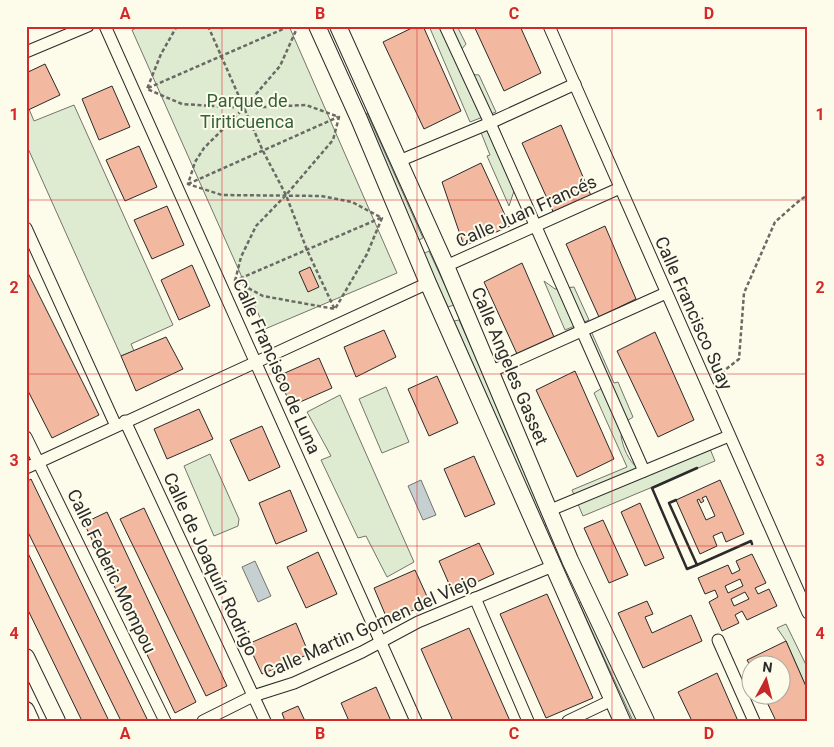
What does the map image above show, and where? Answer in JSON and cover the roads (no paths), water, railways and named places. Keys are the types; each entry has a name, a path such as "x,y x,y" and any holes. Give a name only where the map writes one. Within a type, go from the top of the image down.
{"street":[{"path":"26,52 88,26"},
{"name":"Calle Francisco de Luna","path":"105,26 135,94 183,186 222,287 416,721"},
{"path":"317,26 355,109 428,283 622,721"},
{"name":"Calle Angeles Gasset","path":"338,26 446,266 548,511 646,721"},
{"path":"445,26 644,471"},
{"name":"Calle Francisco Suay","path":"549,26 808,613"},
{"path":"399,161 490,123 574,84"},
{"name":"Calle Juan Francés","path":"446,266 620,188"},
{"name":"Calle de Joaquín Rodrigo","path":"26,228 265,721"},
{"path":"26,468 428,283"},
{"path":"490,372 666,293"},
{"path":"548,511 729,436"},
{"name":"Calle Federic Mompou","path":"26,437 165,721"},
{"name":"Calle Martin Gomen del Viejo","path":"203,721 253,696 294,683 381,642 418,622 553,566"},
{"path":"476,598 528,721"},
{"path":"718,640 754,721"},
{"path":"26,657 57,721"},
{"path":"568,721 612,700"},
{"path":"26,710 31,721"}],"park label":[{"name":"Parque de Tiriticuenca","path":"247,110"}]}
